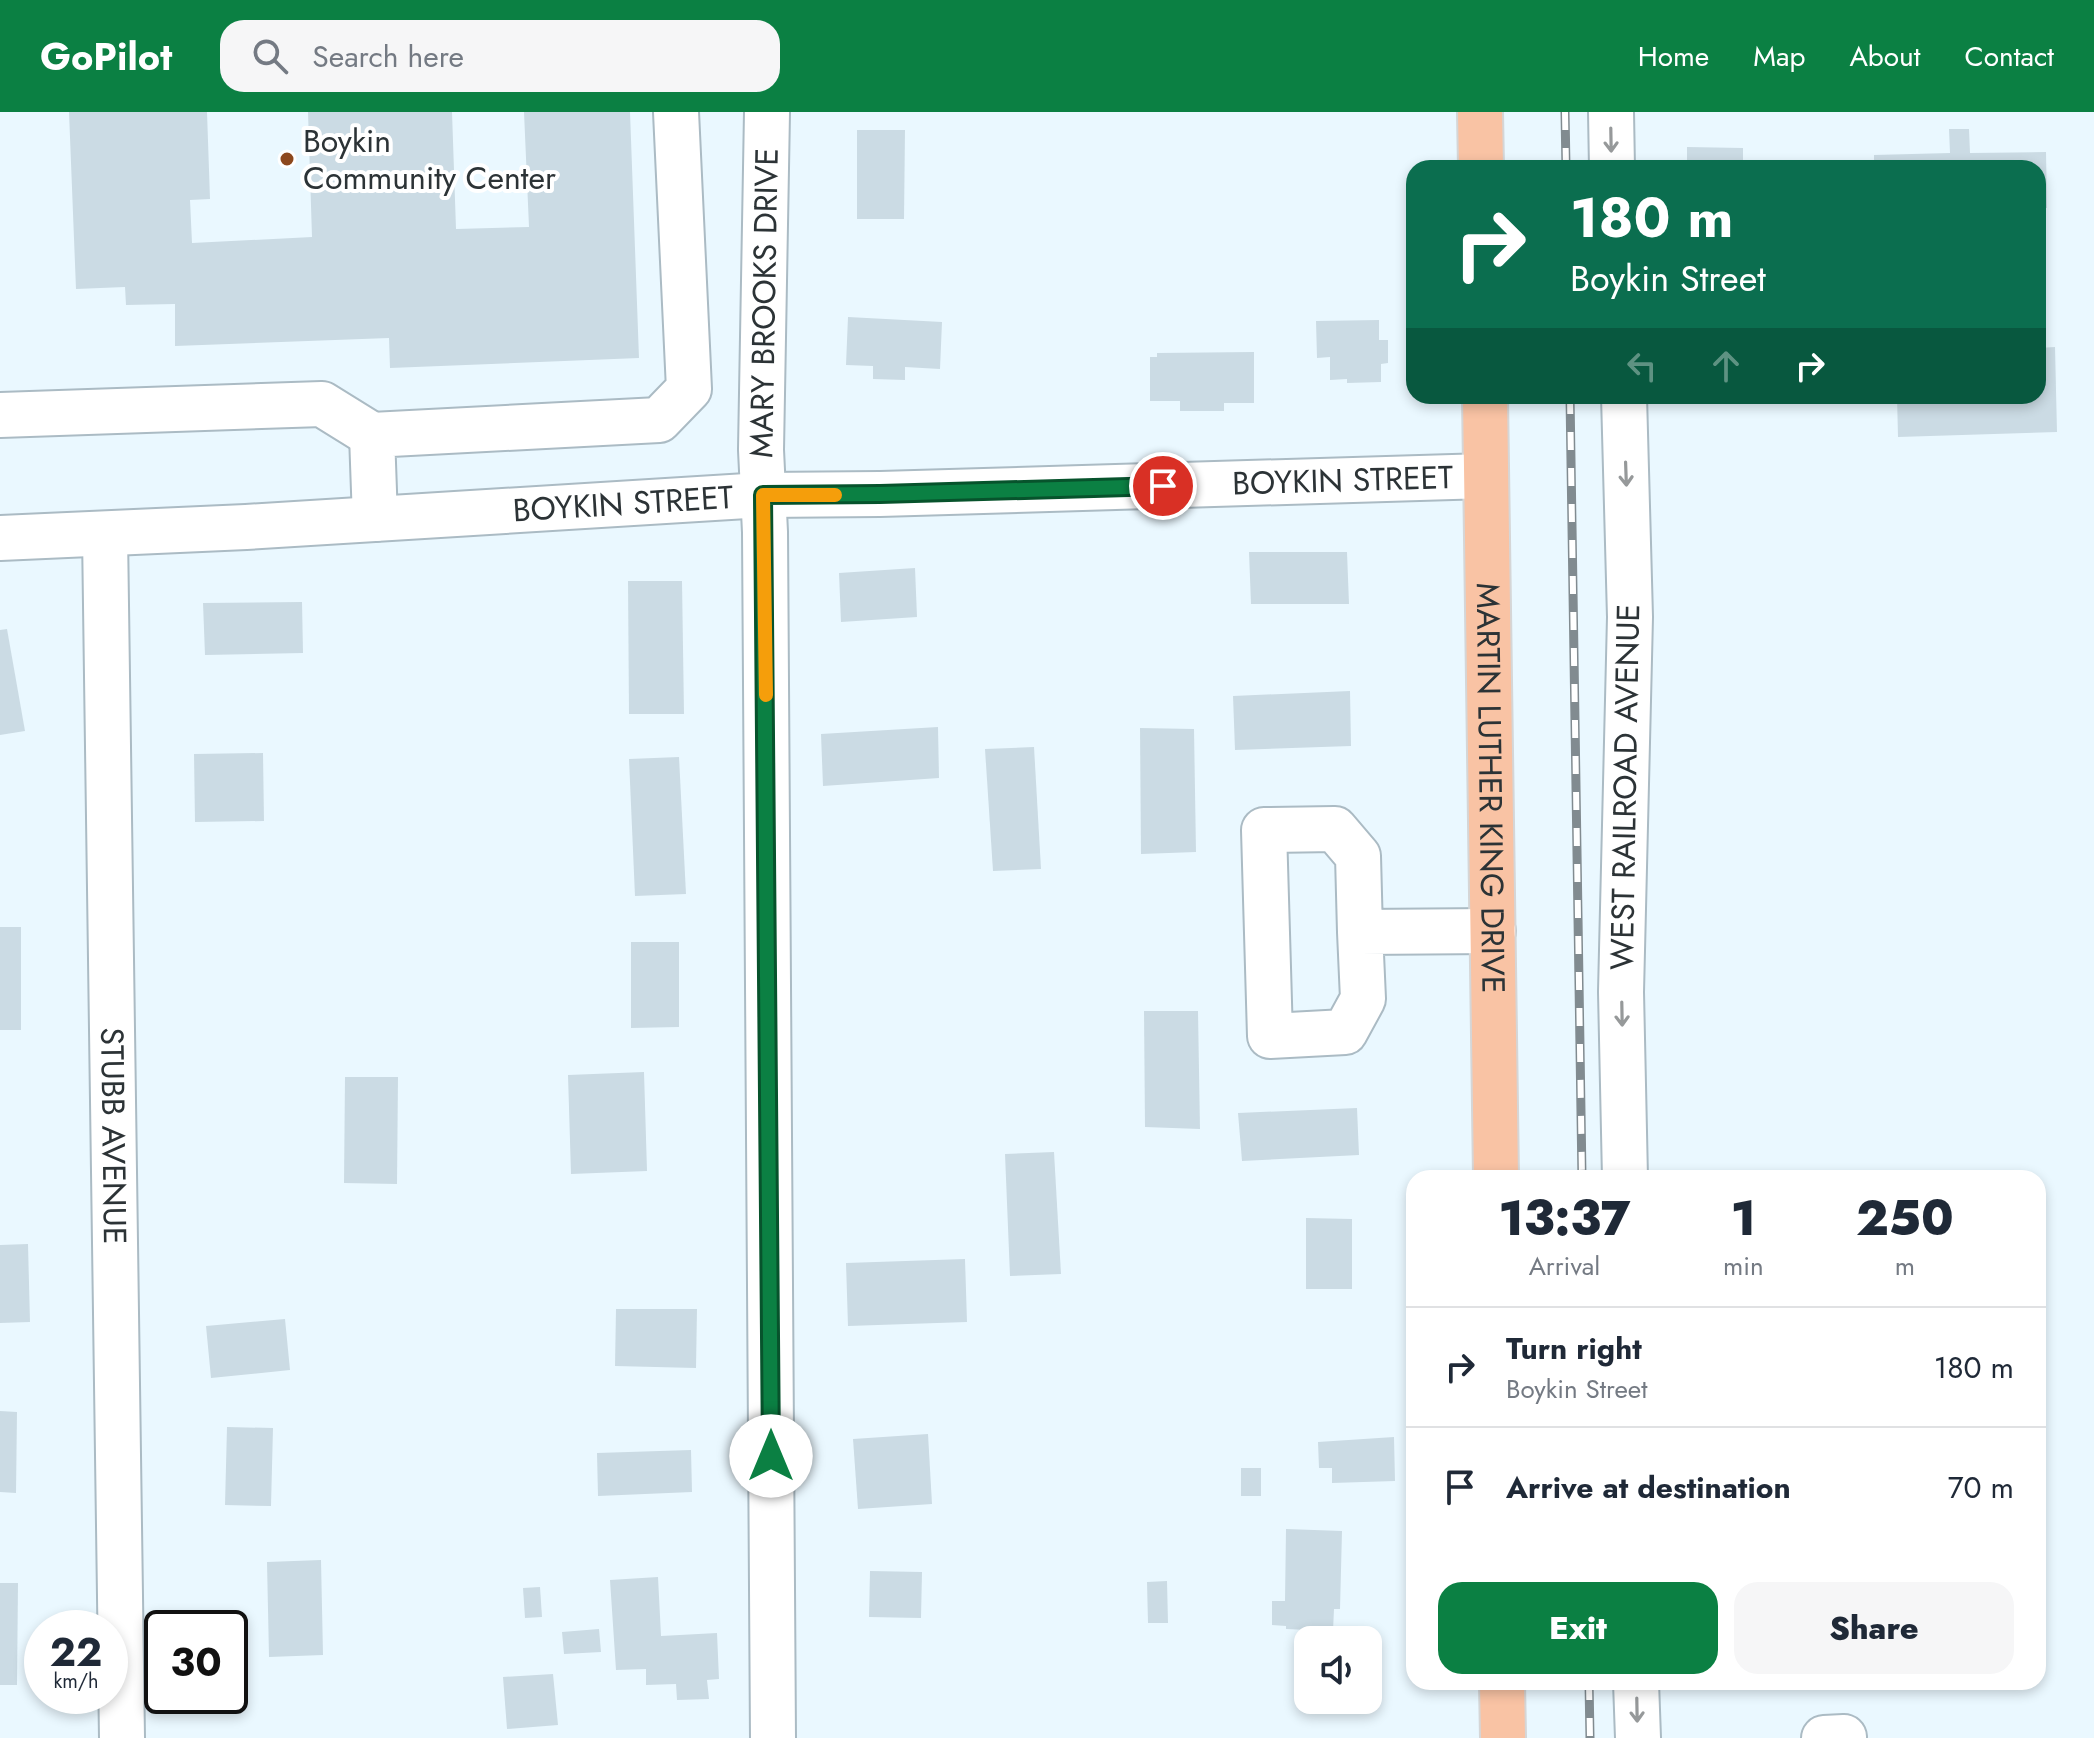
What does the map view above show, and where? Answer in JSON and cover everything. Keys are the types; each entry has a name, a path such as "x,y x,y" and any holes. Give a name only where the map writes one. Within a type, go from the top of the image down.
{"main road":[{"path":"1480,112 1481,160"},
{"name":"MARTIN LUTHER KING DRIVE","path":"1485,404 1496,1170"},
{"path":"1502,1690 1503,1738"}],"street":[{"path":"0,415 322,404 372,435 659,420 689,389 676,112"},
{"name":"MARY BROOKS DRIVE","path":"767,112 763,495 773,1738"},
{"path":"1611,112 1612,160"},
{"name":"WEST RAILROAD AVENUE","path":"1624,404 1630,617 1621,992 1625,1170"},
{"path":"372,435 375,519"},
{"name":"BOYKIN STREET","path":"0,538 763,495 895,494 1486,476"},
{"name":"STUBB AVENUE","path":"105,534 122,1738"},
{"path":"1335,829 1358,856 1360,932 1363,999 1345,1032 1270,1036 1264,830 1335,829"},
{"path":"1360,932 1493,931"},
{"path":"1636,1690 1638,1738"},
{"path":"1824,1738 1844,1737"}],"building":[{"path":"69,112 207,112 210,199 190,200 192,243 312,237 308,112 452,112 456,229 529,227 524,112 630,112 639,358 390,368 389,338 175,346 175,304 126,305 125,287 76,289"},
{"path":"1949,129 1969,129 1970,153 2046,152 2047,208 2046,160 1874,160 1874,155 1950,153"},
{"path":"857,130 905,130 904,219 857,219"},
{"path":"1687,147 1743,148 1743,160 1687,160"},
{"path":"848,317 942,322 940,369 905,367 905,380 873,379 873,366 846,365"},
{"path":"1379,320 1379,340 1388,340 1388,363 1381,364 1381,382 1330,380 1330,357 1317,358 1316,321"},
{"path":"2055,347 2057,432 1898,437 1897,404 2046,404 2046,348"},
{"path":"1254,352 1254,403 1224,403 1224,411 1180,411 1180,401 1150,401 1150,357 1157,357 1157,353"},
{"path":"1249,552 1347,552 1349,604 1251,604"},
{"path":"915,568 917,617 841,622 839,573"},
{"path":"628,581 682,581 684,714 629,714"},
{"path":"302,602 303,653 205,655 203,603"},
{"path":"7,629 25,731 0,735 0,630"},
{"path":"1350,691 1351,746 1235,750 1233,696"},
{"path":"938,727 939,778 823,786 821,734"},
{"path":"1140,728 1194,729 1196,852 1141,854"},
{"path":"1034,747 1041,869 993,871 985,749"},
{"path":"263,753 264,821 195,822 194,754"},
{"path":"679,757 686,894 635,896 629,759"},
{"path":"0,927 21,927 21,1030 0,1030"},
{"path":"631,942 679,942 679,1027 631,1028"},
{"path":"1144,1011 1198,1011 1200,1129 1145,1127"},
{"path":"644,1072 647,1171 571,1174 568,1075"},
{"path":"345,1077 398,1077 397,1184 344,1183"},
{"path":"1357,1108 1359,1155 1242,1161 1238,1113"},
{"path":"1054,1152 1061,1274 1010,1276 1005,1154"},
{"path":"1306,1218 1352,1219 1352,1289 1306,1289"},
{"path":"28,1244 30,1322 0,1323 0,1245"},
{"path":"965,1259 967,1322 848,1326 846,1263"},
{"path":"616,1309 697,1309 696,1368 615,1366"},
{"path":"285,1319 290,1370 211,1378 206,1326"},
{"path":"0,1411 17,1412 16,1493 0,1492"},
{"path":"227,1427 273,1428 271,1506 225,1505"},
{"path":"928,1434 932,1504 858,1509 853,1439"},
{"path":"1394,1437 1395,1481 1332,1483 1332,1468 1319,1468 1318,1442"},
{"path":"691,1450 692,1492 598,1496 597,1453"},
{"path":"1241,1468 1261,1468 1261,1496 1241,1496"},
{"path":"1286,1529 1342,1531 1340,1609 1334,1609 1333,1626 1294,1626 1294,1629 1272,1625 1272,1601 1285,1601"},
{"path":"321,1560 323,1655 269,1657 267,1562"},
{"path":"870,1571 922,1572 921,1618 869,1617"},
{"path":"658,1577 661,1636 717,1633 719,1679 707,1680 709,1699 677,1700 676,1684 646,1685 646,1669 616,1670 610,1580"},
{"path":"1167,1581 1168,1623 1148,1623 1147,1582"},
{"path":"0,1583 18,1583 17,1685 0,1685"},
{"path":"540,1587 542,1617 525,1618 523,1588"},
{"path":"599,1629 601,1652 564,1654 562,1632"},
{"path":"553,1674 558,1725 507,1729 503,1677"}],"railway":[{"path":"1565,112 1566,160"},
{"path":"1570,404 1582,1170"},
{"path":"1589,1690 1590,1738"}],"slow traffic":[{"path":"766,695 763,495 835,495"}],"place":[{"name":"Boykin Community Center","path":"287,159"}],"route":[{"path":"771,1456 763,495 1163,486"}]}
